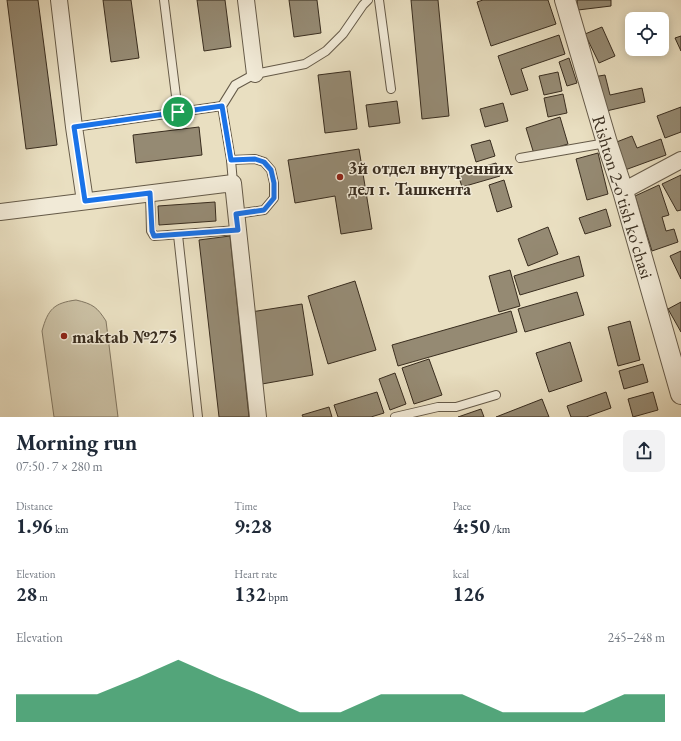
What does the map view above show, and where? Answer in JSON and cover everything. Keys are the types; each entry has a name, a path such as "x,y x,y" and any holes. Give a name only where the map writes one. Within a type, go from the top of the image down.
{"street":[{"path":"59,0 74,127 85,201"},
{"path":"246,0 255,74"},
{"name":"Rishton 2-o'tish ko'chasi","path":"565,0 607,143 623,191 681,394"},
{"path":"623,191 681,160"},
{"path":"0,212 233,183 258,417"}],"lane":[{"path":"164,0 178,112"},
{"path":"233,183 231,160 222,106 236,85 255,74 305,64 326,51 343,34 368,0"},
{"path":"379,0 391,89"},
{"path":"74,127 222,106"},
{"path":"520,158 607,143"},
{"path":"231,160 255,159 264,162 271,170 274,183 274,198 264,210 236,214"},
{"path":"150,193 152,231 154,236 238,230"},
{"path":"178,235 198,417"},
{"path":"396,417 438,407 456,407 496,395"}],"shaded area":[{"path":"76,300 94,307 100,312 106,321 118,417 54,417 42,331 44,323 53,308 62,303"}],"building":[{"path":"7,0 38,0 57,145 26,149"},
{"path":"103,0 131,0 139,58 111,62"},
{"path":"197,0 225,0 231,47 204,51"},
{"path":"289,0 317,0 321,33 294,37"},
{"path":"411,0 438,0 449,116 422,119"},
{"path":"483,0 548,0 556,24 491,46 477,2"},
{"path":"577,0 611,0 611,6 578,10"},
{"path":"602,27 615,56 599,63 585,34"},
{"path":"559,35 565,54 521,69 528,90 511,95 498,56"},
{"path":"681,36 681,51 675,38"},
{"path":"569,58 577,83 567,86 559,62"},
{"path":"350,71 357,129 325,133 318,75"},
{"path":"558,72 562,91 544,95 539,76"},
{"path":"605,75 610,95 642,88 645,102 602,112 593,77"},
{"path":"563,94 567,113 548,117 544,98"},
{"path":"397,101 400,123 369,127 366,105"},
{"path":"503,103 508,121 485,127 480,109"},
{"path":"681,107 681,132 665,138 657,116"},
{"path":"560,117 568,144 534,154 526,128"},
{"path":"199,127 202,155 136,163 133,135"},
{"path":"632,136 637,148 661,139 666,155 625,170 614,143"},
{"path":"490,140 495,156 476,162 471,145"},
{"path":"359,149 372,229 341,234 335,196 295,203 288,160"},
{"path":"598,153 608,194 587,200 576,159"},
{"path":"496,163 500,176 462,187 458,174"},
{"path":"681,175 681,210 677,211 662,184"},
{"path":"504,180 512,207 497,212 489,185"},
{"path":"659,185 669,215 662,217 666,231 674,229 678,242 652,251 635,196"},
{"path":"215,202 216,221 159,225 158,206"},
{"path":"606,209 611,226 585,234 579,218"},
{"path":"548,227 558,254 528,266 518,239"},
{"path":"230,236 249,417 219,417 199,240"},
{"path":"681,251 681,279 670,256"},
{"path":"579,256 584,276 520,295 514,276"},
{"path":"510,270 520,306 499,312 489,276"},
{"path":"355,281 376,350 328,364 308,296"},
{"path":"577,292 584,315 525,332 518,309"},
{"path":"681,302 681,332 668,309"},
{"path":"302,304 313,375 262,384 251,312"},
{"path":"511,311 517,332 398,366 392,345"},
{"path":"630,321 640,360 618,366 608,327"},
{"path":"570,342 582,381 549,392 536,353"},
{"path":"429,359 442,395 414,404 402,368"},
{"path":"643,364 648,382 624,389 619,371"},
{"path":"395,373 406,404 390,410 379,379"},
{"path":"377,392 384,413 371,417 338,417 334,405"},
{"path":"606,392 611,408 586,417 571,417 567,406"},
{"path":"653,392 658,410 633,417 628,399"},
{"path":"542,399 549,417 496,417"},
{"path":"329,407 332,417 303,417 302,415"},
{"path":"481,409 484,417 458,417"}],"place":[{"name":"3й отдел внутренних дел г. Ташкента","path":"340,177"},
{"name":"maktab №275","path":"64,336"}],"route":[{"path":"222,106 231,160 255,159 264,162 271,170 274,183 274,198 264,210 236,214 238,230 154,236 152,231 150,193 85,201 74,127 178,112 222,106"}]}
